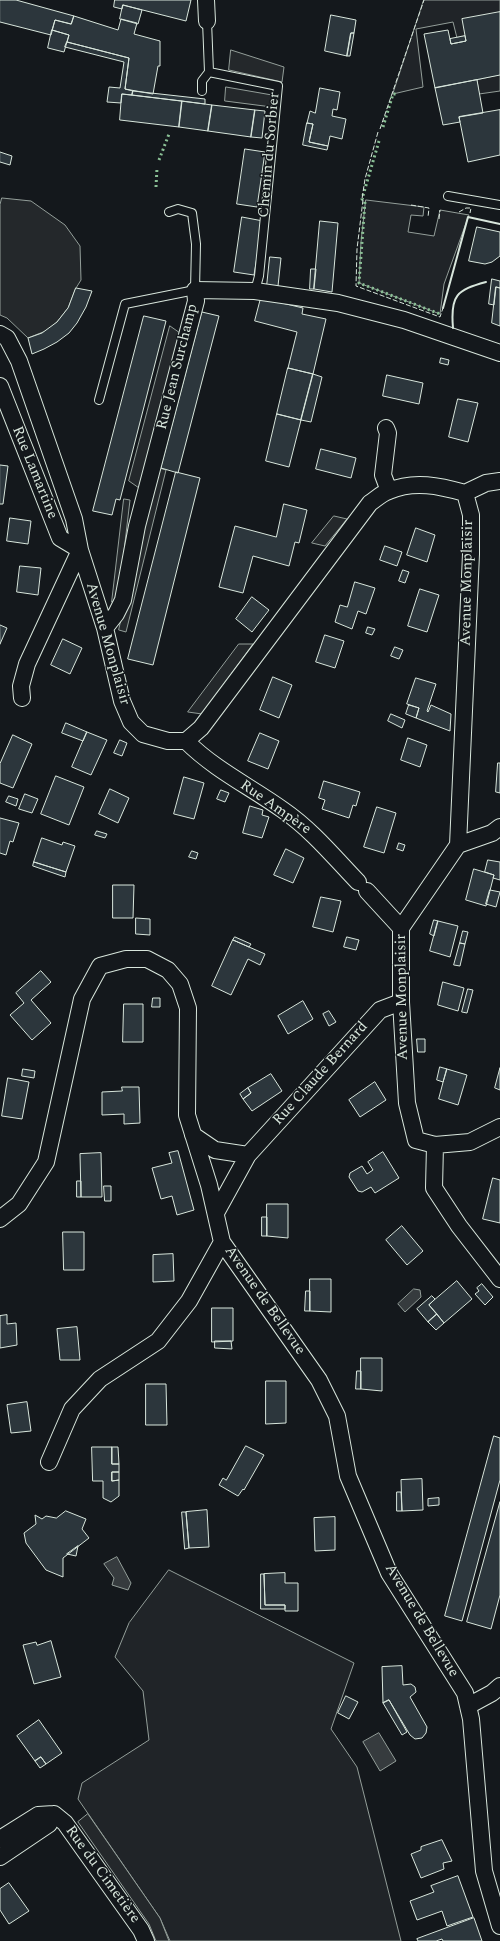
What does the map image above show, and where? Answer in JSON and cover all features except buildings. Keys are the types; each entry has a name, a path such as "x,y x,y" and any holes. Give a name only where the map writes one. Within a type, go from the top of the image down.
{"street":[{"path":"206,0 207,21"},
{"name":"Rue Jean Surchamp","path":"105,628 116,614 123,600 137,526 196,301 195,290 255,291 338,303 404,320 500,353"},
{"name":"Avenue Monplaisir","path":"0,334 7,338 19,362 74,519 80,550 105,628 122,701 131,722 143,734 168,741 186,742"},
{"name":"Rue Lamartine","path":"0,386 60,538 80,550"},
{"path":"386,428 388,433 383,475 388,491"},
{"path":"186,742 204,724 370,503 388,491 416,484 439,486 465,493 486,483 500,481"},
{"name":"Avenue Monplaisir","path":"435,1145 416,1140 406,1103 401,1002 401,928 458,845 471,554 471,515 465,493"},
{"path":"22,698 21,686 27,664 80,550"},
{"name":"Rue Ampère","path":"186,742 202,757 283,810 314,834 401,928"},
{"path":"458,845 492,833 500,828"},
{"name":"Avenue de Bellevue","path":"0,1219 19,1204 46,1162 82,999 100,966 126,959 147,959 168,970 180,984 188,1008 187,1115 210,1185 222,1242 319,1380 337,1416 348,1476 389,1573 465,1693 471,1719 484,1871 500,1926"},
{"name":"Rue Claude Bernard","path":"216,1213 248,1155 380,1010 401,1002"},
{"path":"500,1127 470,1142 435,1145 434,1188 459,1226 500,1279"},
{"path":"193,1135 215,1150 248,1155"},
{"path":"49,1462 72,1409 100,1379 158,1341 189,1300 222,1242"},
{"path":"468,1706 492,1693 500,1686"},
{"path":"0,1839 38,1815 54,1814"},
{"path":"0,1857 49,1824 54,1814"},
{"name":"Rue du Cimetière","path":"54,1814 65,1823 141,1930 146,1941"}],"lane":[{"path":"202,90 202,81 209,72 207,21"},
{"name":"Chemin du Sorbier","path":"209,72 278,86 259,276 255,291"},
{"path":"448,196 500,205"},
{"path":"99,400 125,304 195,290 196,244 192,213 178,209 169,212"}],"shaded area":[{"path":"424,0 500,0 500,12 465,36 457,38 453,22 416,29 423,87 393,94"},
{"path":"231,50 284,67 282,82 229,70"},
{"path":"500,75 500,91 479,94 477,80"},
{"path":"226,87 272,95 272,107 225,101"},
{"path":"2,198 31,201 65,225 80,246 81,280 68,308 57,322 48,330 28,338 7,318 0,315 0,205"},
{"path":"366,200 424,207 423,216 411,215 408,232 434,236 440,210 469,215 444,284 440,314 359,283 361,242"},
{"path":"170,326 180,333 139,488 129,481"},
{"path":"156,467 166,470 126,632 119,630"},
{"path":"124,499 130,500 118,602 112,602"},
{"path":"334,516 347,519 325,546 312,543"},
{"path":"239,644 253,644 202,714 188,712"},
{"path":"414,1289 420,1290 421,1297 405,1312 398,1304"},
{"path":"117,1557 131,1583 128,1590 112,1585 114,1578 104,1564"},
{"path":"169,1570 354,1663 331,1729 357,1767 401,1941 170,1941 160,1918 78,1799 82,1783 149,1740 143,1691 115,1657 129,1623"},
{"path":"379,1733 396,1761 380,1771 363,1742"},
{"path":"88,1814 160,1918 169,1941 156,1941 149,1924 78,1822"}],"hedge":[{"path":"383,127 393,94 397,94"},
{"path":"159,160 169,134"},
{"path":"379,141 362,199 365,201 359,283 440,314"},
{"path":"156,187 157,168"}],"fence":[{"path":"380,129 424,0"},
{"path":"378,132 365,179 362,199 357,249 356,286 440,317 443,308"},
{"path":"411,205 429,208 428,217"},
{"path":"459,212 466,208 471,208 470,213"},
{"path":"439,219 440,210"}],"wall":[{"path":"443,308 468,217 500,224"},
{"path":"453,328 452,317 454,301 462,291 486,282"}]}
